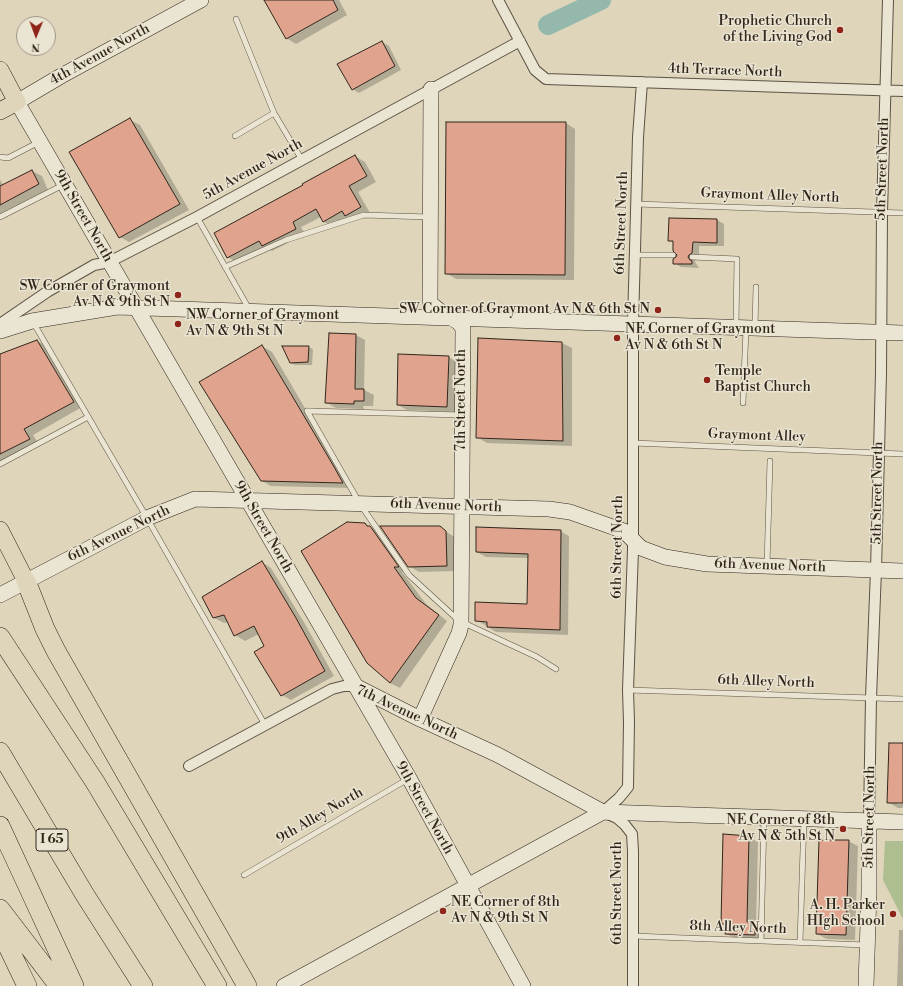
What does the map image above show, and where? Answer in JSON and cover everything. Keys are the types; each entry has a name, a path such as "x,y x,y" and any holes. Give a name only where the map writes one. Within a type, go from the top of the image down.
{"highway":[{"path":"26,581 45,629 56,651 247,986"},
{"path":"0,637 91,776 217,986"},
{"name":"I 65","path":"0,752 100,921 143,986"},
{"path":"0,826 74,986"},
{"path":"0,909 59,986"},
{"path":"0,930 27,986"}],"main road":[{"name":"4th Avenue North","path":"0,111 201,0"},
{"name":"9th Street North","path":"0,70 109,262 409,778 523,986"},
{"name":"7th Street North","path":"420,719 459,633 461,621 462,328 458,322 430,303 432,217 431,89"},
{"path":"0,331 32,321 117,307 136,307 903,333"},
{"name":"6th Avenue North","path":"0,595 147,518 195,499 549,509 570,512 624,531 641,548 665,557 707,564 903,571"},
{"path":"0,530 26,581"},
{"name":"7th Avenue North","path":"355,686 420,719 498,755 603,812"},
{"path":"287,985 603,812 903,822"},
{"name":"5th Street North","path":"866,986 869,892 869,820"}],"street":[{"path":"498,0 520,41"},
{"name":"5th Street North","path":"869,820 871,698 881,373 880,332 882,212 888,0"},
{"name":"4th Terrace North","path":"520,41 535,70 546,79 903,91"},
{"name":"5th Avenue North","path":"0,324 47,292 94,265 109,262 197,217 520,41"},
{"name":"6th Street North","path":"632,986 632,834 617,818 603,812 619,798 628,787 628,690 632,539 633,324 638,137 642,82"},
{"name":"7th Avenue North","path":"189,766 332,689 344,686 355,686"}],"lane":[{"path":"236,19 274,114 302,160"},
{"path":"234,136 274,114"},
{"path":"0,158 8,158 40,142"},
{"path":"0,218 64,184"},
{"name":"Graymont Alley North","path":"636,204 903,213"},
{"path":"225,267 286,240 364,215 432,217"},
{"path":"197,217 250,311"},
{"path":"635,255 673,255"},
{"path":"692,256 737,259 746,328 743,403"},
{"path":"746,328 756,287"},
{"path":"32,321 265,725"},
{"path":"462,415 307,411 360,504 409,575 461,621 537,657 556,669"},
{"path":"0,464 88,417"},
{"name":"Graymont Alley","path":"633,443 903,454"},
{"path":"767,566 770,461"},
{"name":"6th Alley North","path":"628,690 903,699"},
{"name":"9th Alley North","path":"244,875 409,778"},
{"path":"761,941 764,817"},
{"path":"800,942 804,818"},
{"name":"8th Alley North","path":"632,936 867,945"}],"green space":[{"path":"885,841 903,841 903,919 883,880"}],"building":[{"path":"264,0 333,0 338,10 286,39"},
{"path":"382,41 395,66 352,90 337,64"},
{"path":"130,118 180,204 119,238 69,152"},
{"path":"446,122 566,122 565,275 445,274"},
{"path":"355,155 367,176 349,186 361,207 345,216 342,211 323,222 316,209 293,222 296,229 262,246 259,241 227,258 214,233"},
{"path":"32,170 39,184 0,205 0,186"},
{"path":"669,218 717,219 717,243 693,242 692,253 688,257 692,261 692,264 673,264 673,259 677,255 673,251 673,241 668,241"},
{"path":"329,333 356,334 355,389 364,389 364,401 354,401 354,404 325,403"},
{"path":"478,338 562,342 563,441 476,438"},
{"path":"37,340 74,402 24,429 30,439 0,454 0,354"},
{"path":"262,345 343,483 261,481 199,382"},
{"path":"282,346 309,346 308,362 290,363"},
{"path":"398,354 449,356 447,407 397,405"},
{"path":"347,522 365,523 367,526 370,526 399,567 394,567 416,598 439,615 390,683 367,663 301,551"},
{"path":"380,526 440,526 446,531 447,566 408,567"},
{"path":"476,527 561,530 560,630 487,627 487,622 475,621 475,602 527,604 528,554 476,552"},
{"path":"262,561 325,671 281,696 254,652 264,646 254,626 234,636 224,615 213,618 202,597"},
{"path":"889,743 903,743 903,803 887,803"},
{"path":"723,834 749,836 747,922 755,922 755,935 725,934 726,924 721,924"},
{"path":"819,840 849,840 846,935 816,934"}],"waterway":[{"path":"548,25 601,0"}],"place":[{"name":"Prophetic Church of the Living God","path":"840,30"},
{"name":"SW Corner of Graymont Av N & 9th St N","path":"178,295"},
{"name":"SW Corner of Graymont Av N & 6th St N","path":"658,310"},
{"name":"NW Corner of Graymont Av N & 9th St N","path":"178,324"},
{"name":"NE Corner of Graymont Av N & 6th St N","path":"617,338"},
{"name":"Temple Baptist Church","path":"707,380"},
{"name":"NE Corner of 8th Av N & 5th St N","path":"843,829"},
{"name":"NE Corner of 8th Av N & 9th St N","path":"443,911"},
{"name":"A. H. Parker HIgh School","path":"893,914"}]}
